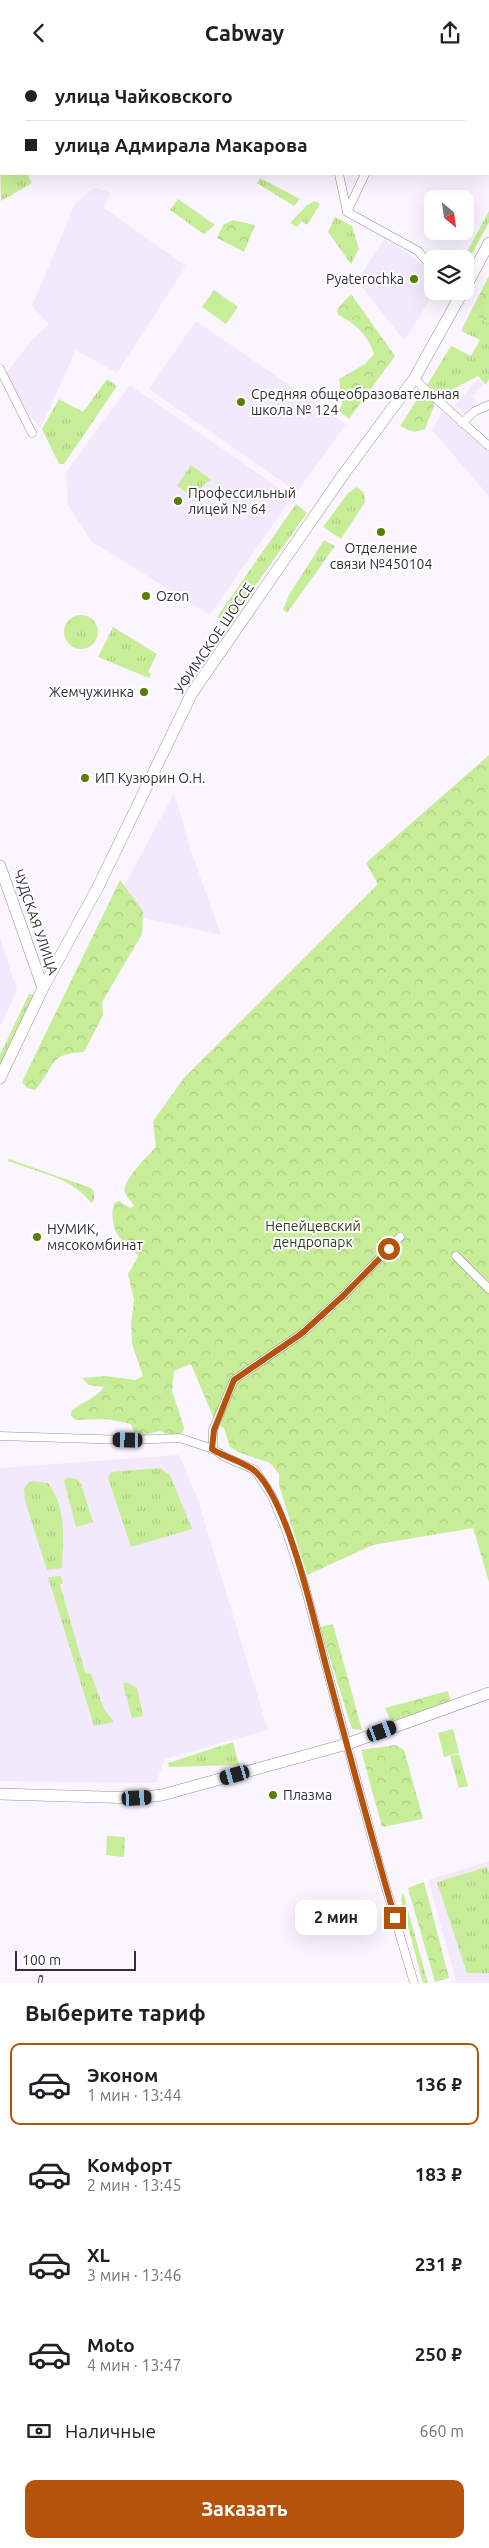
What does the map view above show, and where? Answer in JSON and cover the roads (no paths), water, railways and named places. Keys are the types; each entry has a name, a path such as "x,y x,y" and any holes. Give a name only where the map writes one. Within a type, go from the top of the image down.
{"main road":[{"name":"УФИМСКОЕ ШОССЕ","path":"474,269 489,243"},
{"name":"УФИМСКОЕ ШОССЕ","path":"0,1078 43,988 98,887 192,693 343,475 414,379 457,300"},
{"name":"ЧУДСКАЯ УЛИЦА","path":"0,866 43,988"},
{"path":"0,1794 151,1797 192,1788 346,1744 489,1693"}],"street":[{"path":"339,175 347,212 418,251 424,258"},
{"path":"347,212 365,175"},
{"path":"0,369 4,388 32,433"},
{"path":"414,379 489,446"},
{"path":"462,423 475,411 489,405"},
{"path":"212,1449 214,1430 234,1380 301,1334 343,1296 400,1237"},
{"path":"456,1255 489,1289"},
{"path":"0,1436 128,1440 180,1438 212,1449 255,1471 272,1496 286,1527 414,1983"}],"railway":[{"path":"40,1983 41,1977"}],"place":[{"name":"Pyaterochka","path":"414,279"},
{"name":"Средняя общеобразовательная школа № 124","path":"241,402"},
{"name":"Профессильный лицей № 64","path":"178,501"},
{"name":"Отделение связи №450104","path":"381,532"},
{"name":"Ozon","path":"146,596"},
{"name":"Жемчужинка","path":"144,692"},
{"name":"ИП Кузюрин О.Н.","path":"85,778"},
{"name":"НУМИК, мясокомбинат","path":"37,1237"},
{"name":"Плазма","path":"273,1795"}],"park label":[{"name":"Непейцевский дендропарк","path":"313,1234"}]}
